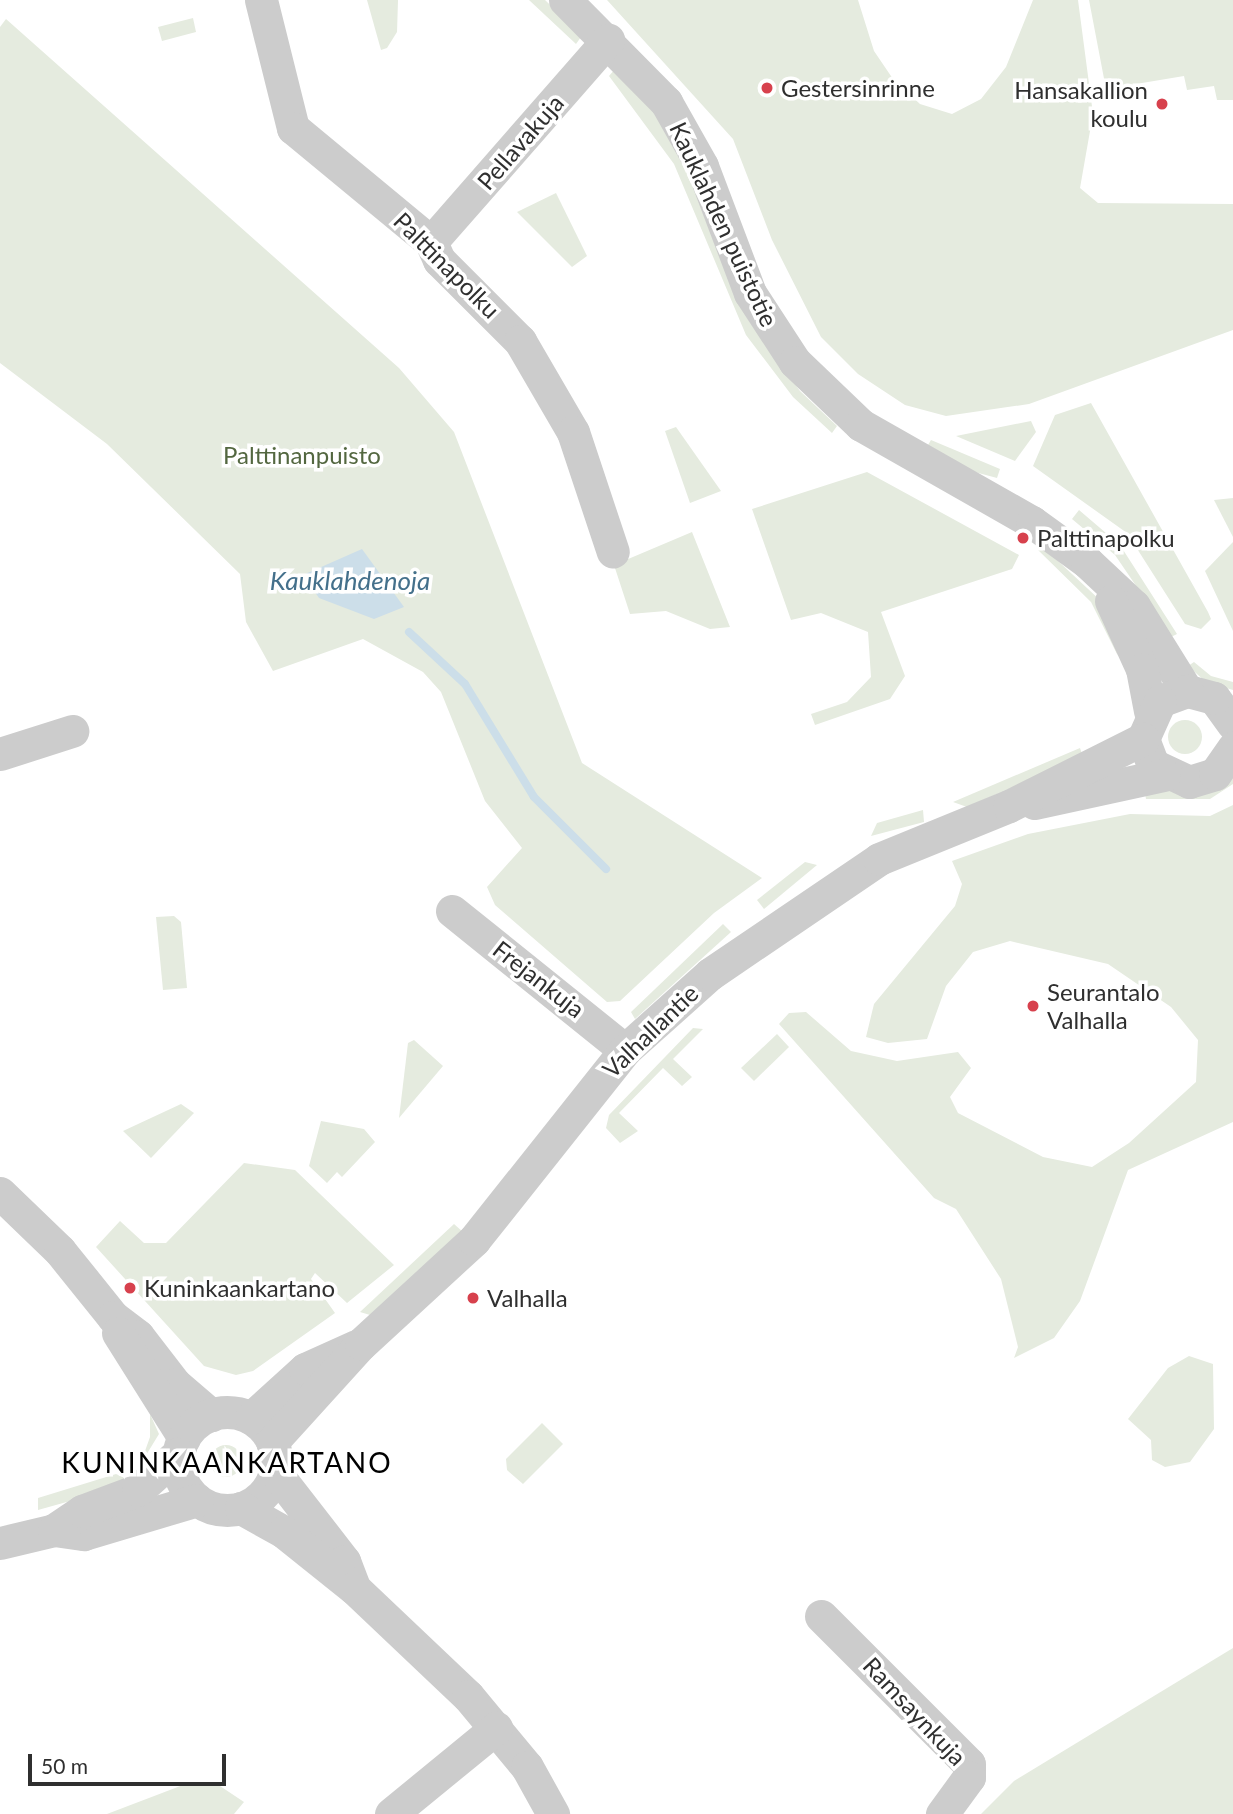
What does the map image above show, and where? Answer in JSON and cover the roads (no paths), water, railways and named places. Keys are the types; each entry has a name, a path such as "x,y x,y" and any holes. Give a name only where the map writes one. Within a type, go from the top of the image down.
{"street":[{"name":"Palttinapolku","path":"261,0 293,128 431,242 439,260 488,303 548,381 573,432 613,552"},
{"name":"Kauklahden puistotie","path":"565,0 608,40 666,102 684,131 750,293 819,388 896,449 1061,541 1134,606 1217,703"},
{"name":"Pellavakuja","path":"431,242 608,40"},
{"name":"Kauklahden puistotie","path":"1100,577 1142,669 1147,725 1164,775"},
{"name":"Valhallantie","path":"266,1444 305,1369 361,1344 474,1240 625,1050 710,974 805,904 879,859 1009,806 1147,725 1217,703"},
{"path":"0,754 72,731"},
{"name":"Valhallantie","path":"1009,806 1164,775 1203,780 1225,765 1233,748"},
{"name":"Frejankuja","path":"452,911 625,1050"},
{"path":"0,1193 113,1317 211,1415 266,1444 344,1561 354,1588"},
{"path":"113,1317 122,1348 181,1446 181,1479 197,1500 218,1509 241,1508 263,1495 266,1444"},
{"path":"54,1530 82,1510 138,1490 211,1415"},
{"path":"0,1543 54,1530 84,1534 197,1500"},
{"path":"241,1508 284,1532 354,1588 496,1728 553,1814"},
{"name":"Ramsaynkuja","path":"821,1616 969,1764 969,1777 942,1814"},
{"path":"391,1814 496,1728"}],"water":[{"name":"Kauklahdenoja","path":"362,549 404,607 374,619 319,598 303,575"}],"waterway":[{"name":"Kauklahdenoja","path":"409,632 465,684 534,797 606,869"}],"place":[{"name":"Gestersinrinne","path":"767,88"},
{"name":"Hansakallion koulu","path":"1162,104"},
{"name":"Palttinapolku","path":"1023,538"},
{"name":"Seurantalo Valhalla","path":"1033,1006"},
{"name":"Kuninkaankartano","path":"130,1288"},
{"name":"Valhalla","path":"473,1298"}],"district":[{"name":"KUNINKAANKARTANO","path":"227,1462"}],"park label":[{"name":"Palttinanpuisto","path":"302,455"}]}
